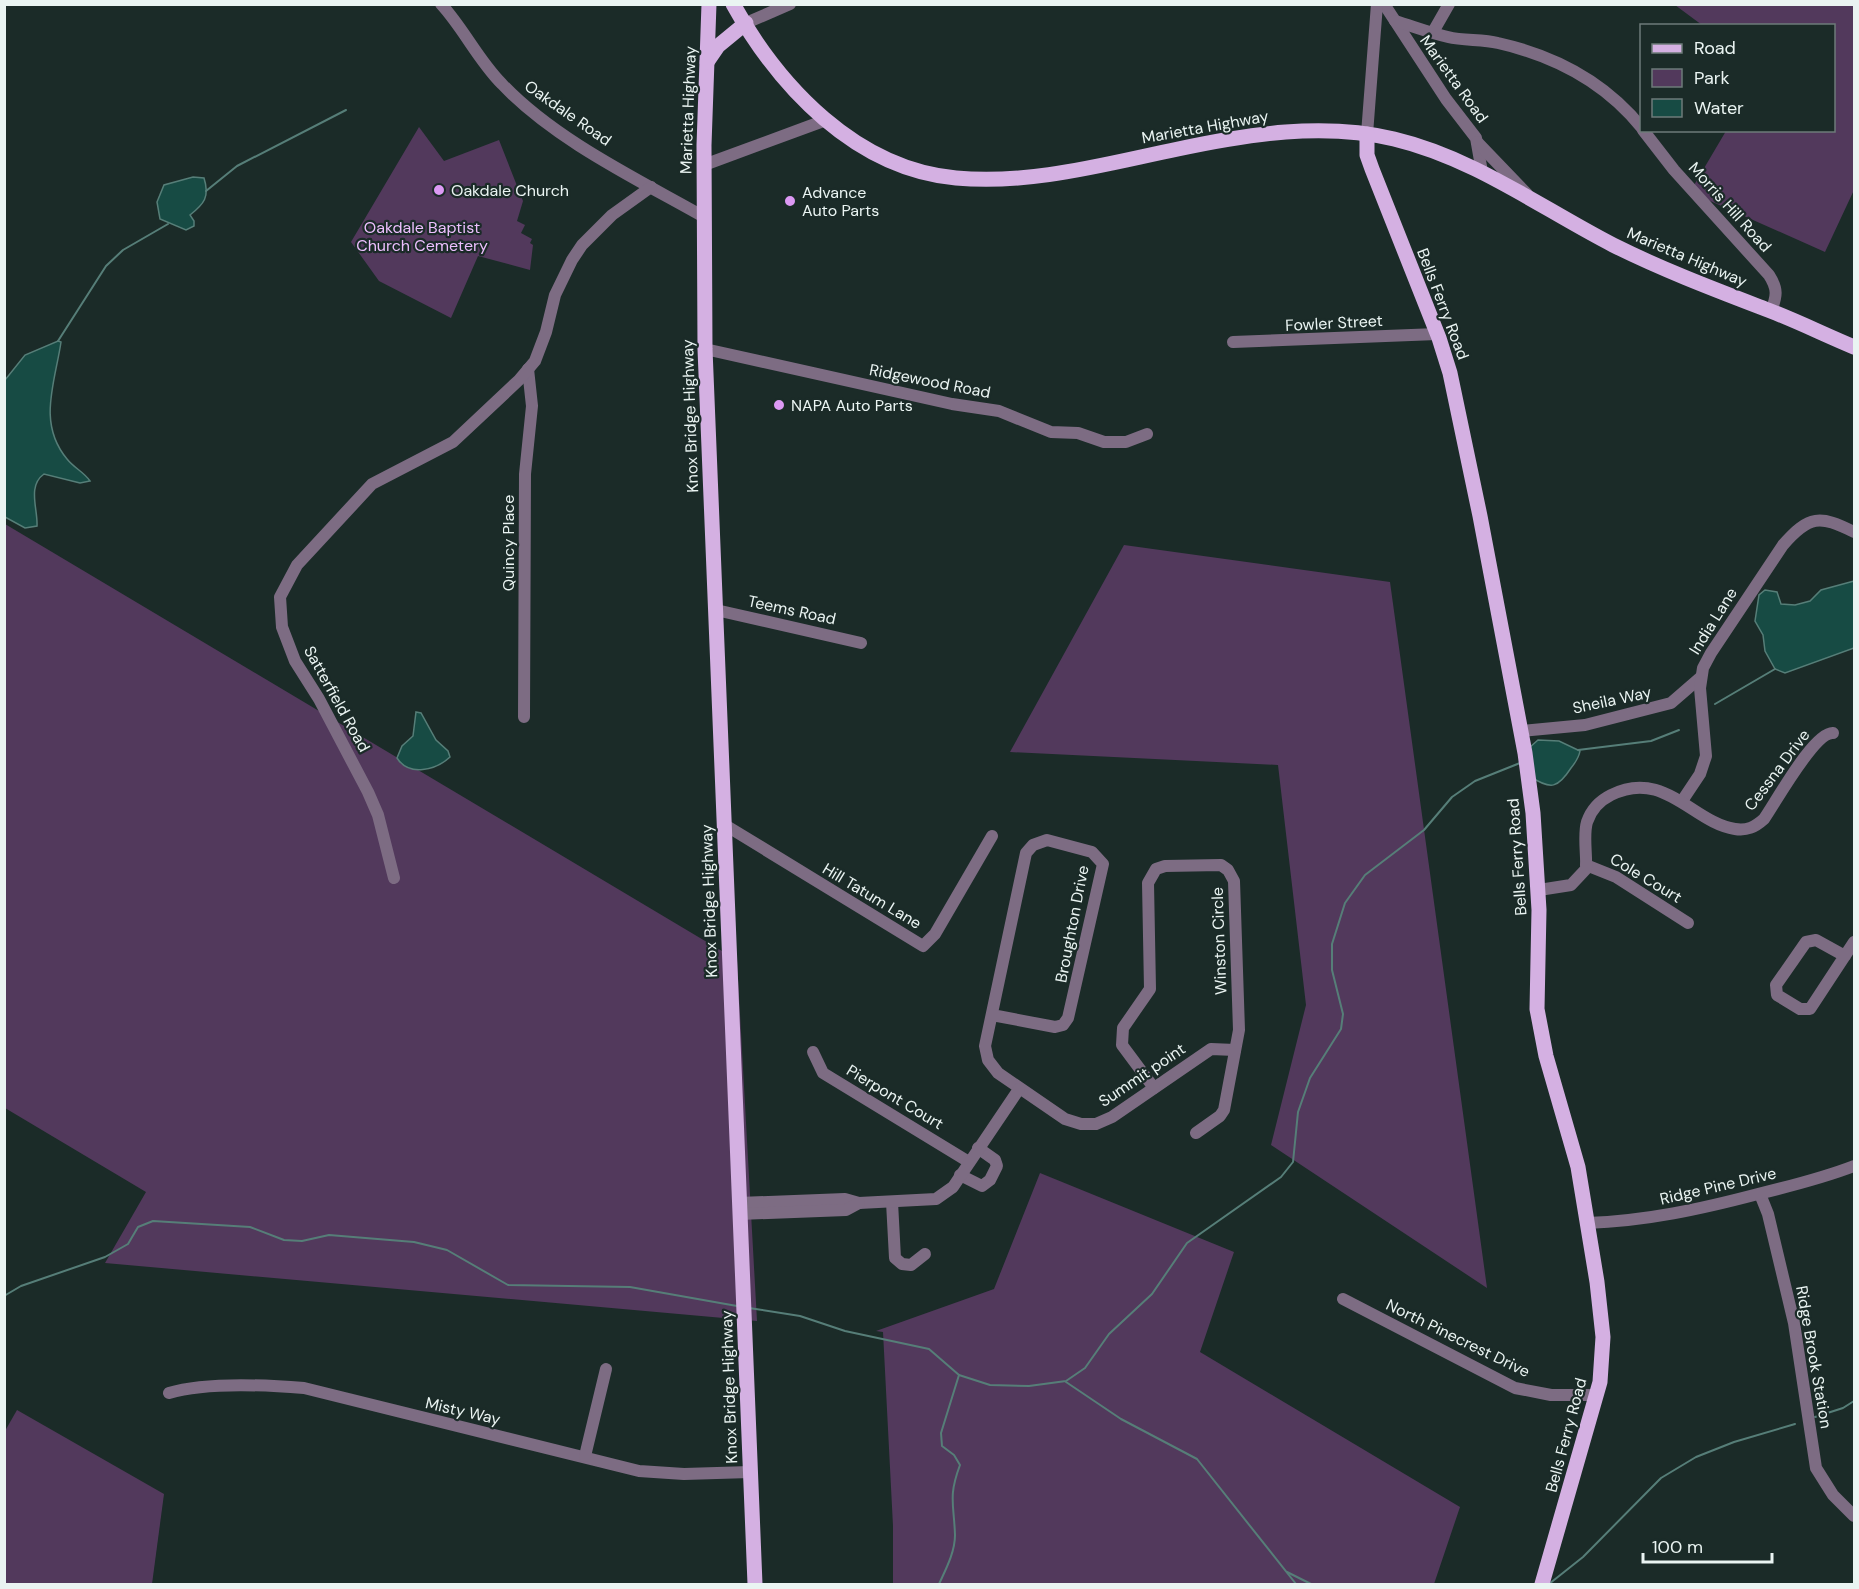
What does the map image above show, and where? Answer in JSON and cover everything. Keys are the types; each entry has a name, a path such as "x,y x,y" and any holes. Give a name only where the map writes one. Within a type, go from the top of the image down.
{"main road":[{"name":"Marietta Highway","path":"704,217 709,4"},
{"name":"Marietta Highway","path":"733,4 783,77 826,120 857,144 889,159 932,174 983,179 1043,175 1247,135 1307,131 1367,134 1417,146 1482,172 1647,261 1854,347"},
{"path":"707,62 718,46 746,23"},
{"name":"Bells Ferry Road","path":"1367,134 1367,155 1450,373 1480,516 1521,731 1533,813 1539,890 1537,1009 1546,1056 1572,1138 1603,1337 1603,1362 1597,1395 1542,1584"},
{"name":"Knox Bridge Highway","path":"704,217 705,349 755,1584"}],"street":[{"name":"Oakdale Road","path":"441,4 460,26 493,75 523,105 566,135 704,217"},
{"path":"746,23 790,4"},
{"path":"1367,134 1377,4"},
{"name":"Marietta Road","path":"1384,4 1446,99 1477,141 1508,171 1532,200"},
{"path":"1433,32 1449,4"},
{"name":"Morris Hill Road","path":"1395,21 1447,37 1508,46 1573,70 1610,93 1640,127"},
{"path":"704,165 826,120"},
{"name":"Morris Hill Road","path":"1644,132 1674,170 1769,275 1776,286 1777,296 1771,311"},
{"name":"Marietta Road","path":"1477,141 1482,172"},
{"name":"Satterfield Road","path":"394,878 378,814 368,792 319,699 295,661 282,627 280,597 297,565 372,484 453,442 528,369 542,346 555,295 582,245 612,215 651,187"},
{"name":"Fowler Street","path":"1233,342 1437,334"},
{"name":"Ridgewood Road","path":"705,349 952,404 999,411 1051,432 1078,433 1104,442 1126,442 1147,434"},
{"name":"Quincy Place","path":"524,717 525,474 532,406 528,369"},
{"name":"India Lane","path":"1682,801 1700,774 1706,756 1706,735 1699,703 1701,677 1711,652 1783,544 1797,528 1808,522 1820,520 1831,521 1854,532"},
{"name":"Teems Road","path":"716,610 861,643"},
{"name":"Sheila Way","path":"1521,731 1585,725 1671,703 1701,677"},
{"name":"Cessna Drive","path":"1586,865 1586,824 1600,801 1613,794 1643,789 1682,801 1712,821 1728,828 1752,828 1764,819 1815,742 1828,733 1833,733"},
{"name":"Hill Tatum Lane","path":"725,825 923,946 935,934 992,836"},
{"name":"Broughton Drive","path":"1047,840 1092,852 1103,864 1102,872 1068,1018 1063,1025 1055,1027 992,1015 1026,853 1033,845 1047,840"},
{"name":"Winston Circle","path":"1154,1088 1122,1045 1121,1038 1123,1028 1150,989 1148,883 1156,869 1165,866 1221,865 1228,870 1234,881 1239,1030 1224,1110 1220,1116 1196,1133"},
{"path":"1539,890 1570,885 1579,877 1586,865"},
{"name":"Cole Court","path":"1586,865 1616,877 1688,923"},
{"path":"1845,957 1816,940 1806,942 1776,985 1777,995 1800,1009 1810,1009 1845,957 1854,942"},
{"name":"Summit point","path":"992,1015 985,1046 988,1060 998,1073 1065,1119 1081,1124 1096,1124 1112,1117 1211,1049 1235,1050"},
{"name":"Pierpont Court","path":"813,1052 823,1073 969,1162"},
{"path":"739,1209 846,1210 859,1203 936,1199 952,1187 1019,1089"},
{"path":"960,1175 982,1186 990,1180 997,1166 995,1160 978,1148"},
{"name":"Ridge Pine Drive","path":"1587,1223 1628,1222 1703,1209 1811,1181 1854,1166"},
{"name":"Ridge Brook Station","path":"1760,1194 1768,1214 1794,1323 1816,1468 1833,1495 1854,1516"},
{"path":"892,1202 895,1258 902,1264 911,1265 925,1254"},
{"name":"North Pinecrest Drive","path":"1344,1299 1515,1388 1551,1395 1597,1395"},
{"path":"585,1456 606,1369"},
{"name":"Misty Way","path":"169,1393 187,1388 265,1384 304,1388 339,1399 585,1456 639,1471 684,1474 750,1472"}],"green space":[{"path":"1675,5 1854,5 1854,190 1825,252 1690,192 1725,132 1835,132 1835,24 1701,24"},
{"name":"Oakdale Baptist Church Cemetery","path":"419,127 444,161 499,140 523,201 517,221 525,225 521,233 532,239 530,270 478,256 451,318 379,281 351,242"},
{"path":"5,524 737,960 757,1321 105,1263 146,1192 5,1108"},
{"path":"1124,545 1390,582 1487,1288 1271,1145 1306,1005 1278,765 1010,752"},
{"path":"1040,1173 1234,1252 1200,1352 1460,1507 1434,1584 893,1584 893,1526 883,1332 876,1331 994,1289"},
{"path":"17,1410 164,1494 152,1584 5,1584 5,1431"}],"water":[{"path":"193,177 204,178 206,195 199,207 190,215 194,226 186,230 160,219 157,202 164,185"},
{"path":"58,341 61,342 50,402 53,431 67,459 90,481 80,483 44,474 36,485 34,498 37,526 25,528 5,517 5,380 25,355"},
{"path":"1854,581 1854,648 1785,673 1775,669 1765,651 1763,635 1755,621 1759,595 1765,590 1777,592 1781,604 1795,605 1810,601 1821,590"},
{"path":"416,712 421,713 436,740 448,751 450,757 438,765 423,770 408,768 397,758 402,746 413,736"},
{"path":"1538,740 1559,741 1580,751 1577,760 1566,775 1554,785 1544,784 1531,777 1529,748"}],"waterway":[{"path":"206,191 237,166 346,110"},
{"path":"58,341 106,266 123,250 168,224"},
{"path":"1715,704 1775,669"},
{"path":"1578,750 1651,741 1679,730"},
{"path":"749,1308 800,1316 845,1331 929,1349 959,1375 990,1385 1029,1386 1066,1381 1085,1368 1109,1334 1152,1294 1187,1243 1281,1177 1293,1162 1298,1112 1310,1078 1341,1029 1343,1014 1332,970 1332,944 1345,903 1365,875 1424,830 1452,797 1475,781 1520,763"},
{"path":"4,1296 21,1286 105,1257 128,1244 138,1227 153,1221 250,1227 284,1240 302,1241 329,1235 414,1242 447,1250 508,1285 630,1287 737,1306"},
{"path":"939,1584 953,1548 955,1535 953,1493 960,1465 954,1455 942,1446 941,1433 959,1375"},
{"path":"1066,1382 1121,1419 1197,1459 1296,1584"},
{"path":"1815,1417 1843,1408 1854,1401"},
{"path":"1549,1584 1583,1557 1661,1478 1696,1457 1734,1442 1795,1424"},
{"path":"1287,1572 1311,1584"}],"place":[{"name":"Oakdale Church","path":"439,190"},
{"name":"Advance Auto Parts","path":"790,201"},
{"name":"NAPA Auto Parts","path":"779,405"}]}
